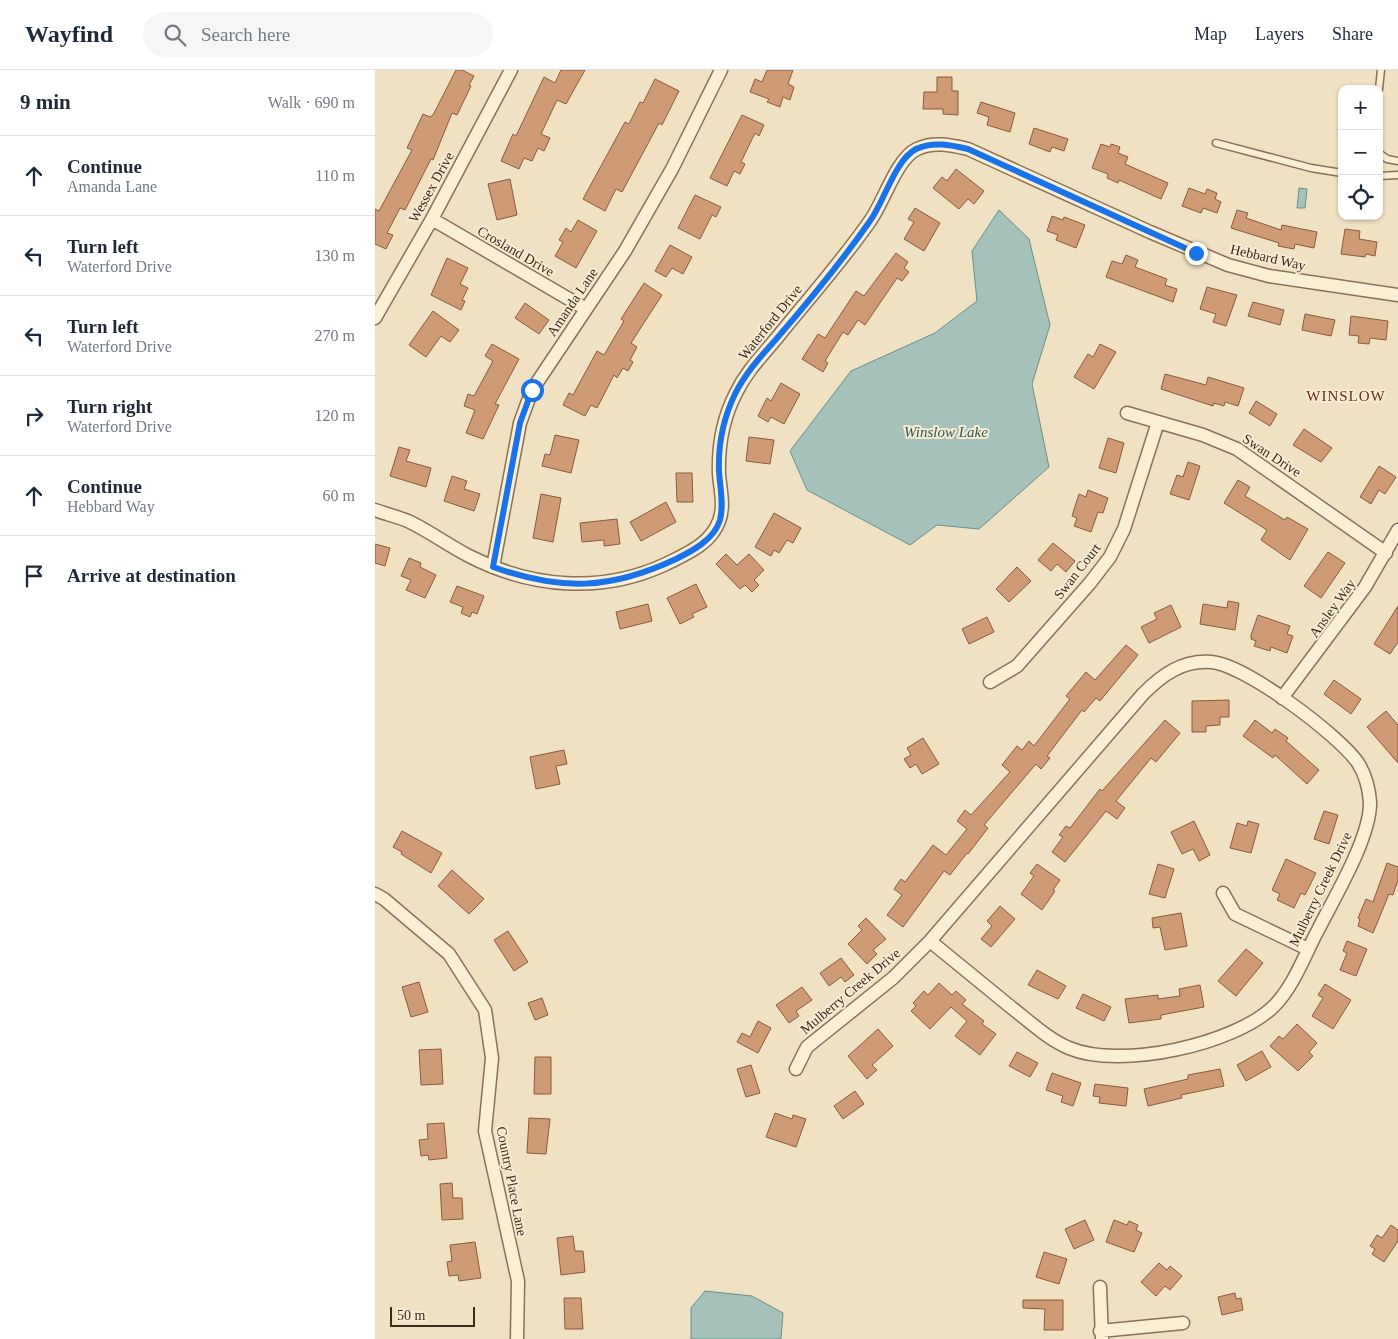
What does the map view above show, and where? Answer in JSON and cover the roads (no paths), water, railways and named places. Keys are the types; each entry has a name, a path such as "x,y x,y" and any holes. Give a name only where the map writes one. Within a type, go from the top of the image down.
{"street":[{"name":"Wessex Drive","path":"375,318 432,220 511,70"},
{"name":"Amanda Lane","path":"493,567 520,423 532,390 625,251 667,178 721,70"},
{"name":"Waterford Drive","path":"375,510 408,521 493,567 520,577 552,583 584,585 624,580 692,552 709,538 719,521 721,503 719,448 724,423 735,394 752,366 779,336 870,221 905,158 917,149 946,143 968,149 1111,213"},
{"name":"Hebbard Way","path":"1111,213 1181,246 1228,265 1269,276 1398,295"},
{"name":"Crosland Drive","path":"432,220 586,309"},
{"name":"Swan Drive","path":"1127,412 1203,435 1237,449 1386,552"},
{"name":"Swan Court","path":"990,682 1017,666 1089,584 1110,557 1124,529 1158,422"},
{"name":"Ansley Way","path":"1282,698 1365,588 1398,530"},
{"name":"Mulberry Creek Drive","path":"796,1069 807,1047 886,984 930,941 1143,694 1163,675 1185,664 1211,662 1233,667 1282,698 1331,735 1357,761 1366,778 1370,803 1367,824 1359,845 1308,949 1276,1005 1260,1018 1233,1033 1201,1043 1123,1057 1095,1055 1069,1048 1045,1034 930,941"},
{"path":"1223,893 1235,914 1308,949"},
{"name":"Country Place Lane","path":"375,894 384,898 449,954 485,1010 492,1058 485,1131 518,1281 517,1339"},
{"path":"1100,1287 1101,1335 1183,1323"}],"lane":[{"path":"1379,85 1381,70"},
{"path":"1216,143 1311,168 1338,172"},
{"path":"1383,156 1387,159 1398,160"},
{"path":"1383,176 1398,174"}],"water":[{"path":"1299,188 1307,189 1305,208 1297,208"},
{"name":"Winslow Lake","path":"999,210 1029,239 1050,325 1032,384 1049,467 979,529 937,525 910,545 807,490 790,451 851,371 935,333 977,301 972,251"},
{"path":"705,1291 752,1296 783,1313 781,1339 691,1339 691,1308"}],"district":[{"name":"WINSLOW","path":"1346,396"}]}
